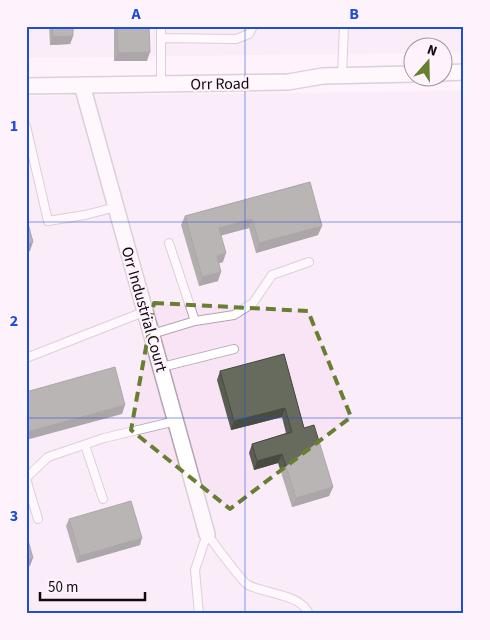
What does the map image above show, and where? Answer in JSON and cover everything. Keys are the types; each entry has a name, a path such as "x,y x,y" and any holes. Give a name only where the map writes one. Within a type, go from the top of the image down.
{"street":[{"name":"Orr Road","path":"26,86 288,82 323,76 402,74"},
{"name":"Orr Industrial Court","path":"82,84 207,534"}],"lane":[{"path":"161,26 161,84"},
{"path":"161,38 236,39 249,34 253,26"},
{"path":"342,75 344,26"},
{"path":"26,126 48,221 116,208"},
{"path":"169,243 196,321"},
{"path":"152,334 196,321 234,314 253,303 272,275 309,262"},
{"path":"26,358 146,311"},
{"path":"162,368 234,349"},
{"path":"38,519 26,478 48,457 104,438 176,421"},
{"path":"85,445 102,499"},
{"path":"199,614 195,570 207,534"},
{"path":"207,534 246,584 298,601 306,607 309,614"}],"highlighted area":[{"path":"154,303 308,311 351,417 230,509 131,430"}],"shaded area":[{"path":"26,26 464,26 464,52 452,53 452,38 402,38 402,53 26,58"},
{"path":"464,91 464,614 26,614 26,96"}],"building":[{"path":"52,26 73,26 73,36 53,37"},
{"path":"117,26 149,26 150,52 118,53"},
{"path":"310,182 322,226 259,243 252,219 219,228 226,253 217,256 221,272 202,277 185,216"},
{"path":"26,216 33,242 26,244"},
{"path":"284,354 304,428 314,425 333,487 296,498 282,454 257,461 252,444 292,432 285,408 234,421 220,371"},
{"path":"115,367 125,405 26,432 26,392"},
{"path":"131,501 142,538 80,556 69,519"},
{"path":"26,533 33,558 26,560"}]}
